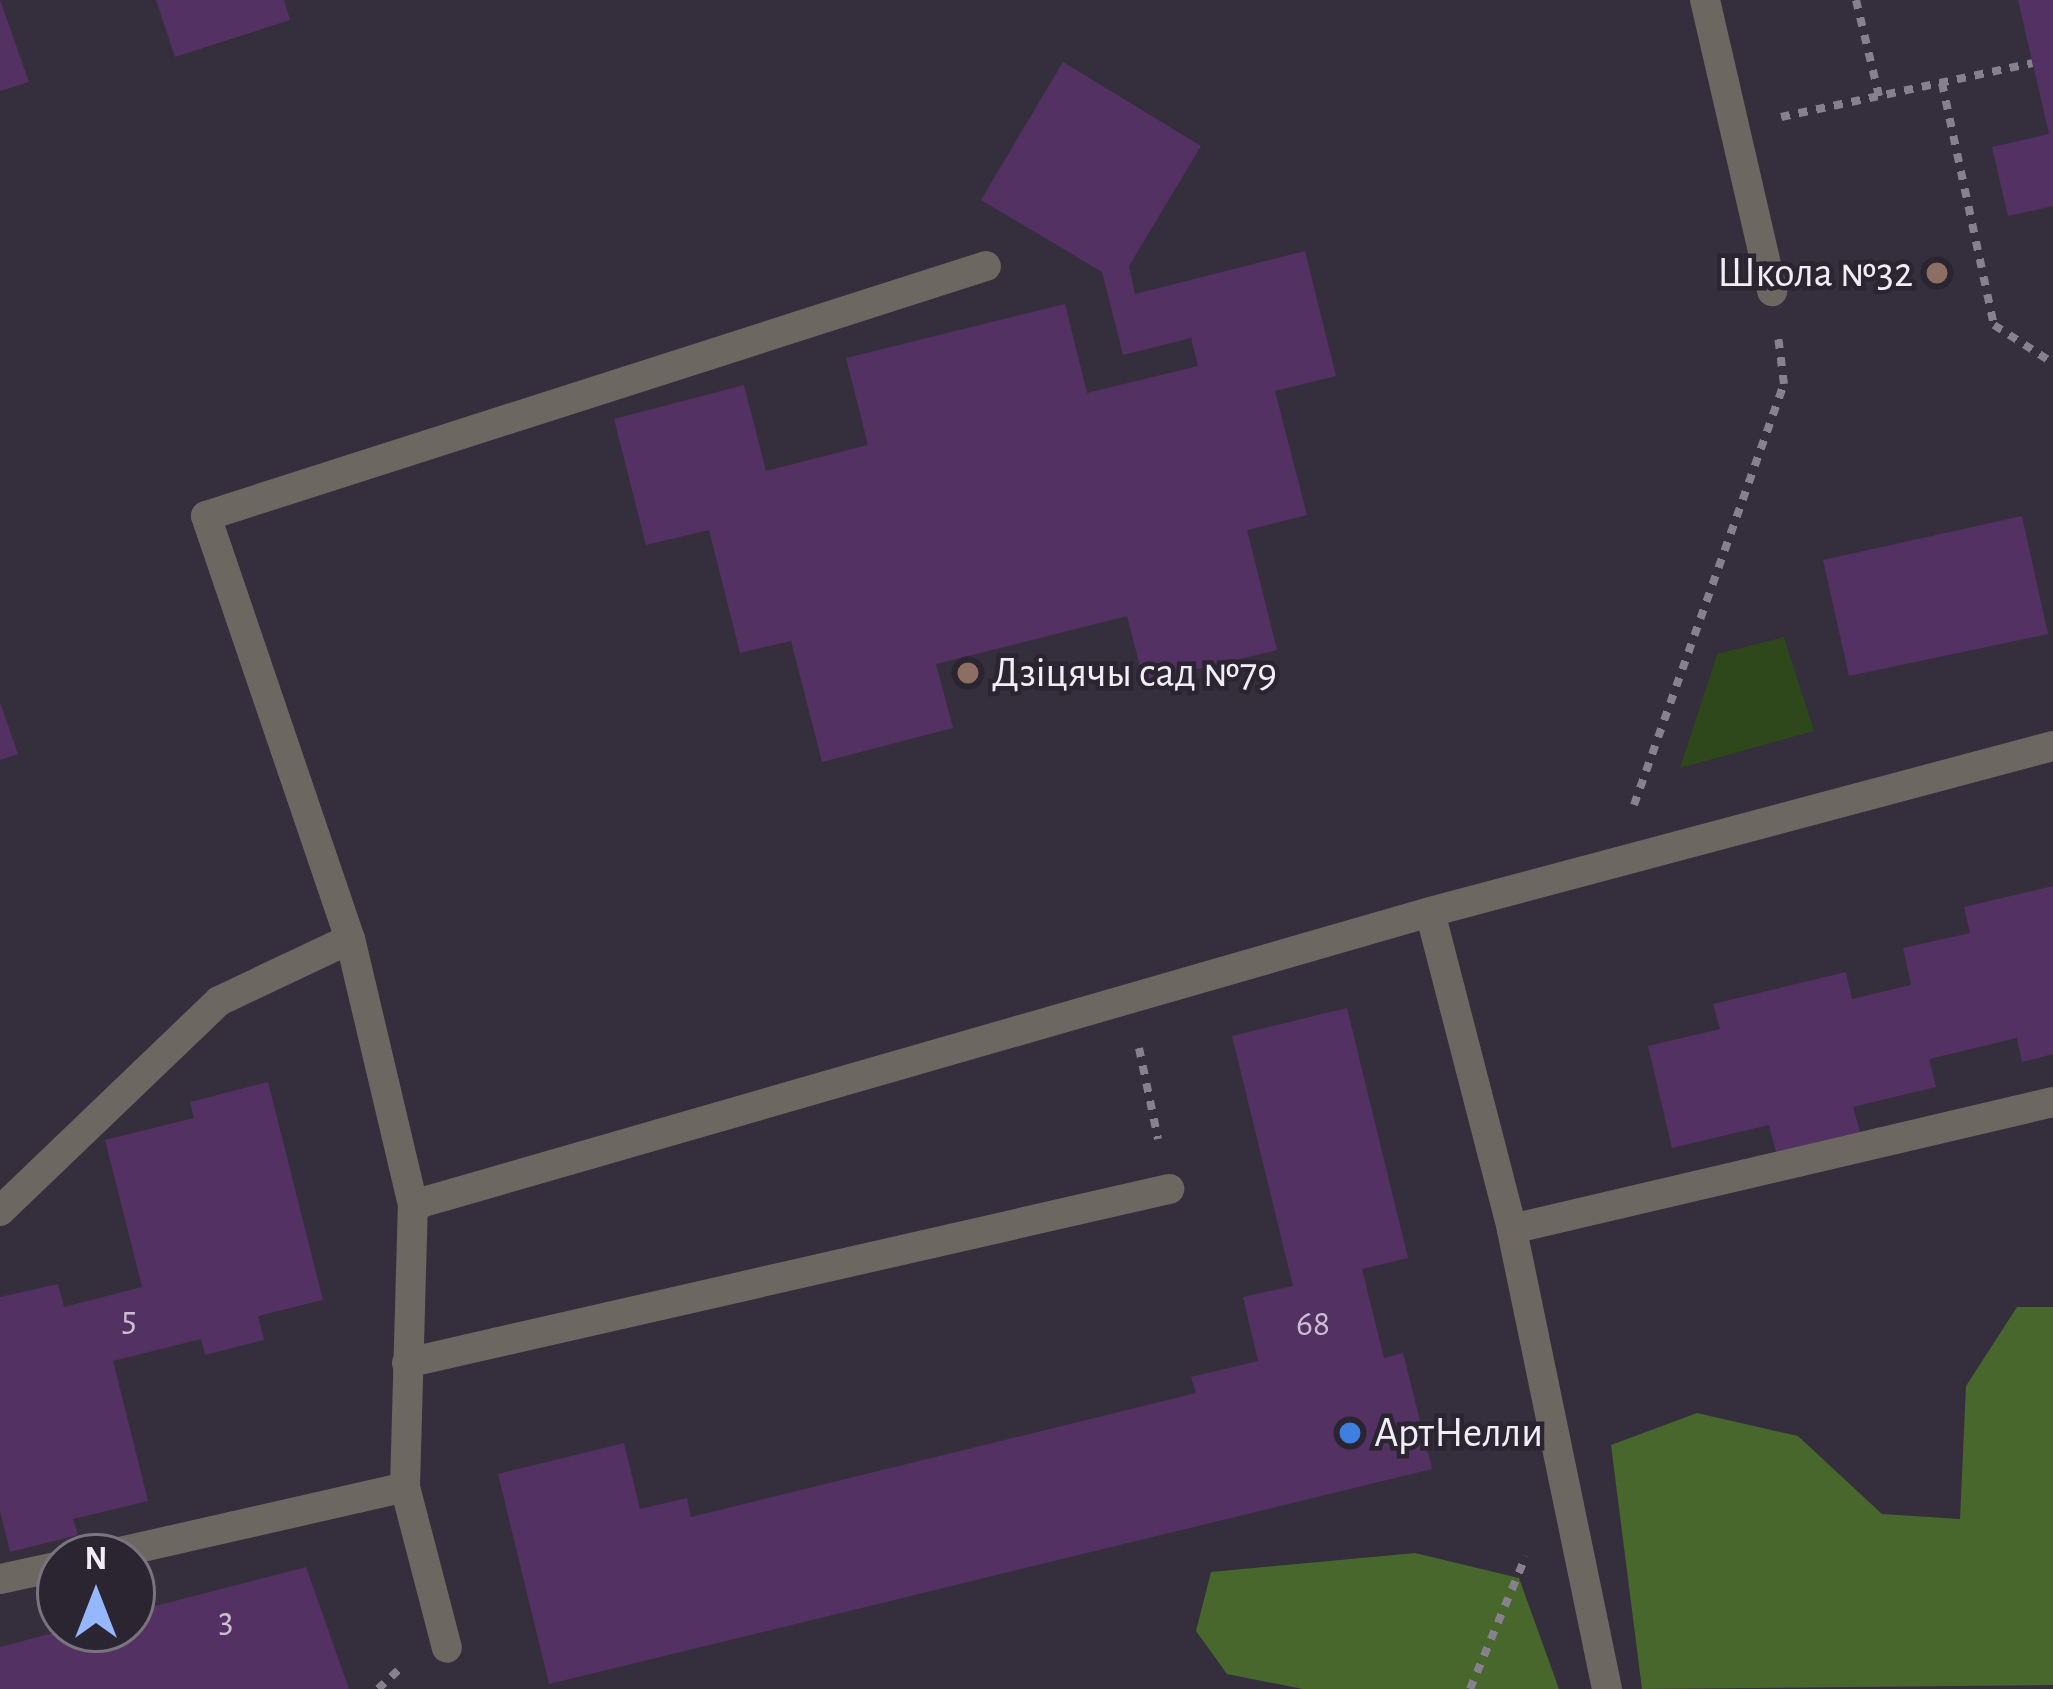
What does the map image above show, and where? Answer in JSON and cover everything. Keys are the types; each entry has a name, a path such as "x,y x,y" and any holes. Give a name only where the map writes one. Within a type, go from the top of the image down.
{"street":[{"path":"1705,0 1772,291"},
{"path":"447,1648 405,1487 413,1205 350,939 206,516 986,266"},
{"path":"413,1205 1430,912 2053,746"},
{"path":"1430,912 1512,1229 1607,1689"},
{"path":"0,1211 219,1001 350,939"},
{"path":"1512,1229 2053,1102"},
{"path":"407,1364 1168,1189"},
{"path":"156,1544 405,1487"},
{"path":"0,1580 36,1572"}],"path":[{"path":"1856,0 1879,96"},
{"path":"1736,127 2032,64"},
{"path":"1942,83 1994,325 2053,363"},
{"path":"1613,862 1784,384 1772,291"},
{"path":"1129,999 1168,1189"},
{"path":"1470,1689 1561,1465"}],"green space":[{"path":"1784,637 1814,731 1680,768 1717,654"},
{"path":"2017,1307 2053,1307 2053,1685 1642,1689 1611,1445 1697,1413 1798,1436 1882,1514 1960,1519 1966,1386"},
{"path":"1415,1553 1519,1578 1559,1689 1303,1689 1227,1674 1196,1631 1211,1572"}],"building":[{"path":"0,0 29,82 0,91"},
{"path":"156,0 284,0 290,20 175,57"},
{"path":"2018,0 2053,0 2053,206 2008,216 1992,147 2049,134"},
{"path":"1063,62 1201,146 1129,266 1135,294 1305,251 1336,376 1275,391 1307,515 1247,530 1277,650 1144,682 1127,616 936,664 953,728 822,762 791,641 740,653 709,530 646,545 614,419 744,385 766,471 868,445 846,358 1065,304 1087,393 1198,366 1191,338 1123,355 1102,272 981,200"},
{"path":"2022,516 2048,634 1849,676 1823,560"},
{"path":"0,702 18,754 0,760"},
{"path":"2053,886 2053,1054 2022,1062 2017,1038 1929,1059 1936,1087 1853,1107 1860,1132 1776,1152 1769,1125 1672,1148 1648,1046 1720,1029 1713,1004 1846,972 1852,999 1911,985 1903,948 1970,933 1964,907"},
{"path":"1347,1008 1408,1258 1362,1269 1384,1358 1403,1353 1432,1469 549,1684 498,1474 624,1443 640,1509 687,1498 691,1517 1196,1393 1191,1377 1258,1361 1243,1297 1293,1286 1232,1036"},
{"path":"268,1082 323,1300 258,1316 264,1340 205,1355 201,1339 113,1361 148,1501 73,1519 77,1533 36,1533 36,1546 10,1552 0,1511 0,1297 58,1284 64,1307 142,1287 105,1140 194,1118 190,1102"},
{"path":"306,1567 349,1689 0,1689 0,1647 36,1637 36,1653 156,1653 156,1606"}],"place":[{"name":"Школа №32","path":"1937,273"},
{"name":"Дзіцячы сад №79","path":"968,673"},
{"name":"АртНелли","path":"1350,1433"}]}
